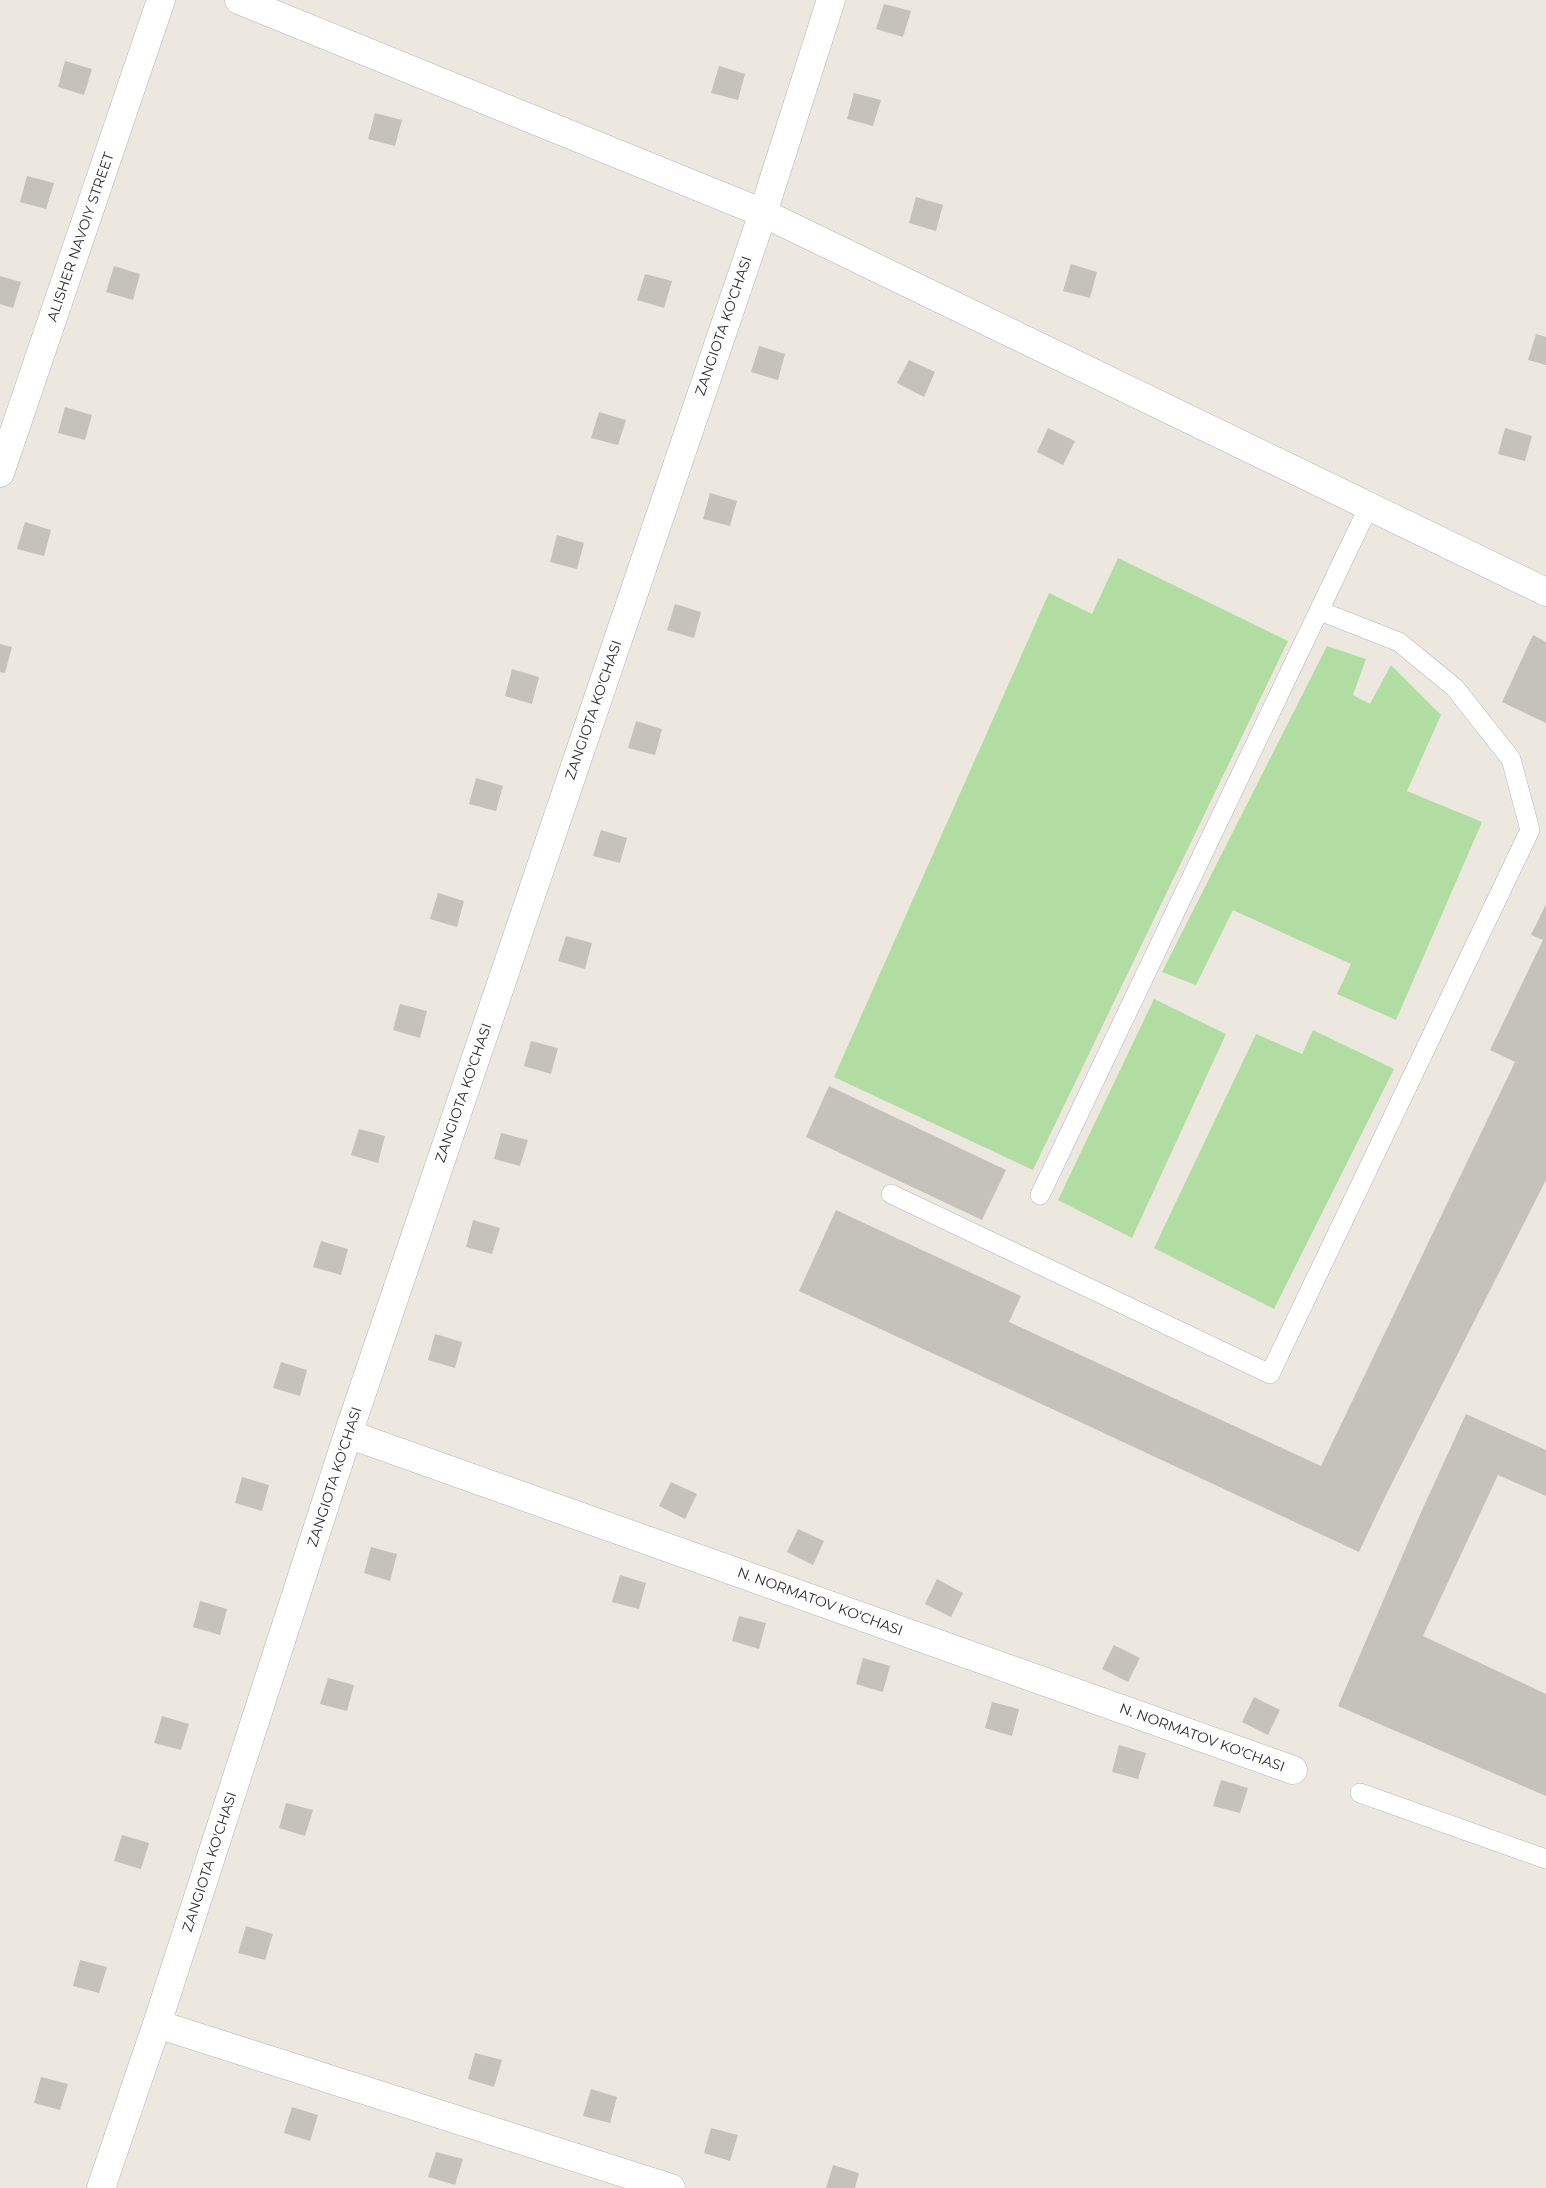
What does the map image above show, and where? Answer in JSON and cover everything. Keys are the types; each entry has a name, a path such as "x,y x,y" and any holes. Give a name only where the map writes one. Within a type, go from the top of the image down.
{"street":[{"name":"ALISHER NAVOIY STREET","path":"0,473 161,0"},
{"path":"239,0 763,212 1368,508 1544,585"},
{"name":"ZANGIOTA KO'CHASI","path":"101,2188 158,2024 348,1434 763,212 831,0"},
{"name":"N. NORMATOV KO'CHASI","path":"348,1434 1293,1770"},
{"path":"158,2024 671,2188"}],"lane":[{"path":"1040,1195 1368,508"},
{"path":"891,1194 1270,1374 1530,830 1511,759 1455,688 1399,642 1320,611"},
{"path":"1360,1793 1546,1859"}],"green space":[{"path":"1118,558 1288,641 1033,1170 834,1077 1049,593 1092,614"},
{"path":"1327,646 1366,659 1353,695 1370,704 1391,665 1441,715 1407,791 1482,822 1396,1020 1337,994 1351,964 1233,910 1196,985 1162,972"},
{"path":"1154,999 1226,1034 1132,1238 1058,1200"},
{"path":"1313,1030 1394,1069 1274,1309 1154,1248 1256,1034 1302,1054"}],"building":[{"path":"884,4 911,11 903,37 876,29"},
{"path":"65,61 92,69 84,95 58,87"},
{"path":"719,66 745,74 738,100 711,93"},
{"path":"854,93 881,100 873,126 847,119"},
{"path":"375,113 402,120 395,146 368,139"},
{"path":"27,176 54,183 46,209 20,202"},
{"path":"916,197 943,205 936,231 909,223"},
{"path":"1071,264 1097,272 1090,298 1063,291"},
{"path":"114,266 140,274 133,300 106,292"},
{"path":"645,274 672,281 664,308 637,300"},
{"path":"0,276 21,282 13,308 0,304"},
{"path":"1536,334 1546,337 1546,365 1528,360"},
{"path":"759,346 785,354 778,380 751,372"},
{"path":"909,360 935,372 924,397 897,383"},
{"path":"65,407 92,415 85,440 58,433"},
{"path":"599,412 626,420 618,445 591,438"},
{"path":"1048,428 1075,441 1063,465 1037,452"},
{"path":"1505,428 1532,436 1525,461 1498,454"},
{"path":"710,493 737,501 730,526 703,519"},
{"path":"25,522 51,530 44,556 17,549"},
{"path":"557,535 584,543 577,569 550,562"},
{"path":"675,604 701,612 694,638 667,630"},
{"path":"1533,635 1546,642 1546,723 1502,702"},
{"path":"0,644 12,647 5,673 0,672"},
{"path":"512,669 539,677 532,704 505,696"},
{"path":"636,721 662,729 655,755 628,748"},
{"path":"476,778 503,786 496,811 469,804"},
{"path":"601,830 627,838 620,863 593,856"},
{"path":"438,893 464,901 457,927 430,919"},
{"path":"1546,904 1546,1180 1359,1552 799,1291 836,1210 1021,1296 1009,1322 1321,1466 1515,1062 1490,1050 1543,940 1531,935"},
{"path":"566,936 592,943 585,969 558,961"},
{"path":"400,1004 427,1011 420,1038 393,1030"},
{"path":"531,1041 558,1048 551,1074 524,1066"},
{"path":"829,1086 1006,1170 982,1220 806,1137"},
{"path":"359,1129 385,1136 378,1163 351,1155"},
{"path":"501,1133 528,1140 520,1166 494,1159"},
{"path":"473,1220 500,1228 492,1254 466,1247"},
{"path":"321,1241 348,1249 341,1275 313,1267"},
{"path":"435,1334 462,1342 455,1368 428,1360"},
{"path":"281,1362 307,1370 300,1396 273,1388"},
{"path":"1466,1414 1546,1450 1546,1496 1498,1475 1423,1636 1546,1694 1546,1796 1338,1706 1422,1510"},
{"path":"242,1477 269,1485 262,1511 235,1503"},
{"path":"671,1482 697,1494 685,1519 659,1506"},
{"path":"798,1529 824,1541 813,1565 787,1552"},
{"path":"371,1547 397,1554 390,1581 364,1573"},
{"path":"620,1575 646,1583 639,1609 612,1602"},
{"path":"937,1579 963,1593 951,1617 925,1604"},
{"path":"200,1601 227,1609 220,1635 193,1627"},
{"path":"739,1616 766,1623 759,1649 732,1641"},
{"path":"1114,1645 1140,1658 1128,1682 1102,1669"},
{"path":"863,1658 890,1666 883,1692 856,1684"},
{"path":"328,1678 354,1685 347,1711 320,1704"},
{"path":"1254,1697 1280,1710 1268,1735 1242,1722"},
{"path":"992,1702 1019,1709 1012,1736 985,1728"},
{"path":"162,1716 189,1724 181,1750 154,1743"},
{"path":"1119,1745 1146,1753 1138,1779 1112,1772"},
{"path":"1221,1780 1248,1788 1240,1813 1213,1806"},
{"path":"286,1803 313,1810 305,1836 279,1828"},
{"path":"122,1835 149,1843 141,1869 114,1861"},
{"path":"246,1926 273,1934 265,1960 238,1953"},
{"path":"80,1960 107,1967 99,1993 73,1986"},
{"path":"475,2053 502,2060 494,2087 468,2079"},
{"path":"41,2077 68,2084 60,2110 34,2103"},
{"path":"591,2089 617,2097 610,2123 583,2116"},
{"path":"292,2107 318,2115 310,2141 284,2133"},
{"path":"711,2128 738,2135 730,2161 704,2153"},
{"path":"436,2152 463,2159 455,2185 428,2177"},
{"path":"833,2165 859,2173 855,2188 826,2188"}]}
